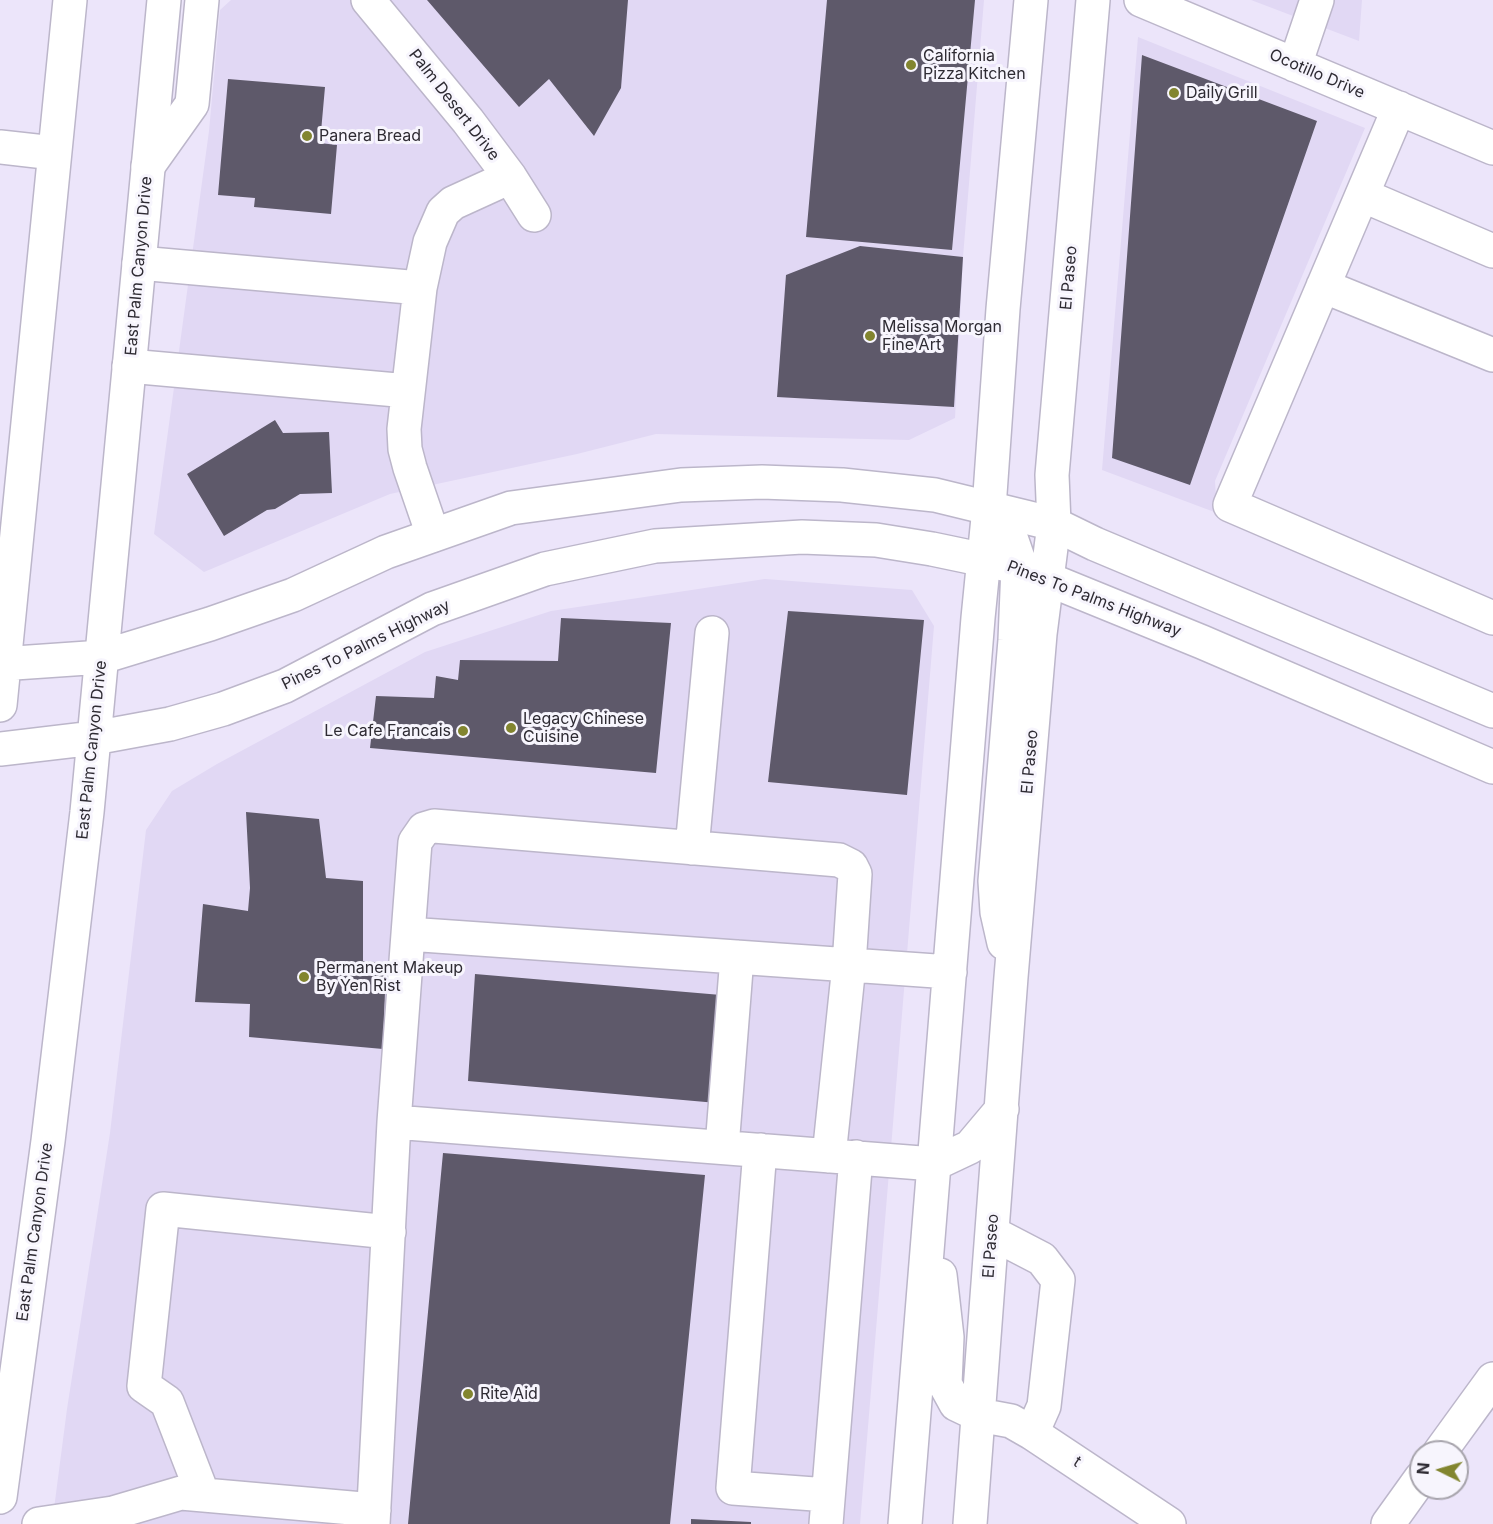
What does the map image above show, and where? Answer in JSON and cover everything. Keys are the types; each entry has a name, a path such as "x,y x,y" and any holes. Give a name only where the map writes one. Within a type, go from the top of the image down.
{"main road":[{"path":"0,705 2,664 70,0"},
{"name":"East Palm Canyon Drive","path":"0,1497 48,1141 94,738 164,0"},
{"path":"148,166 192,104 202,0"},
{"name":"Palm Desert Drive","path":"368,0 468,121 510,177 534,215"},
{"path":"905,1524 984,560 992,508 1003,309 1031,0"},
{"name":"El Paseo","path":"970,1524 1010,1002 1003,933 995,897 995,881 1015,640 1033,573 1054,524 1052,475 1093,0"},
{"name":"Ocotillo Drive","path":"1141,0 1493,148"},
{"path":"1295,64 1317,0"},
{"path":"1400,108 1230,505 1493,618"},
{"path":"0,147 54,153"},
{"path":"433,535 410,468 405,448 404,429 420,288 430,242 443,212 453,203 510,177"},
{"path":"1362,195 1493,251"},
{"path":"139,263 420,288"},
{"path":"1323,286 1493,355"},
{"path":"129,366 408,391"},
{"path":"2,664 102,657 210,624 293,595 386,552 511,508 681,485 762,482 842,485 935,495 1054,524 1095,544 1493,711"},
{"path":"992,508 1007,526 1018,558 1033,573"},
{"name":"Pines To Palms Highway","path":"0,749 94,738 170,724 223,709 285,686 432,609 545,569 655,546 802,537 876,540 932,549 1033,573 1183,633 1493,767"},
{"path":"692,848 712,633"},
{"path":"39,1524 113,1513 182,1493 373,1517 394,1122 415,842 424,829 434,826 692,848 839,861 851,866 855,874 849,965 827,1510 733,1488 760,1150"},
{"path":"408,934 950,972"},
{"path":"722,1147 737,957"},
{"path":"394,1122 843,1156 934,1171 970,1147 1002,1109"},
{"path":"934,1171 943,1212 940,1272 946,1337 945,1384 956,1404 978,1415"},
{"path":"203,1495 167,1402 144,1386 163,1209 388,1232"},
{"path":"992,1233 1042,1259 1058,1280 1044,1406 1032,1432"},
{"path":"1449,1440 1493,1379"},
{"name":"t","path":"978,1415 1011,1421 1032,1432 1169,1524"},
{"path":"1388,1524 1409,1495"}],"shaded area":[{"path":"231,0 984,0 963,257 955,418 909,440 656,434 577,454 390,494 204,572 154,534 209,131 220,10"},
{"path":"1251,0 1362,0 1359,41"},
{"path":"1138,37 1365,128 1215,481 1217,513 1102,470"},
{"path":"765,579 912,590 934,626 860,1524 52,1524 67,1409 110,1133 146,830 172,791 217,764 425,652 551,611"}],"building":[{"path":"427,0 628,0 621,88 594,136 549,79 519,107"},
{"path":"827,0 975,0 952,250 806,237"},
{"path":"1142,55 1317,121 1190,485 1112,458"},
{"path":"228,79 325,87 320,143 337,145 331,214 254,207 255,198 218,195"},
{"name":"Melissa Morgan Fine Art","path":"860,246 963,257 954,407 777,397 786,275"},
{"path":"275,420 283,433 329,432 332,493 300,494 275,509 267,510 224,536 187,474"},
{"path":"788,611 924,620 907,795 768,782"},
{"path":"561,618 671,623 656,773 370,748 376,696 434,698 436,676 458,680 460,660 558,661"},
{"path":"246,812 319,819 326,878 363,881 363,961 386,963 383,1049 249,1037 250,1004 195,1002 203,904 248,911 250,888"},
{"path":"475,974 721,995 717,1103 468,1081"},
{"path":"443,1153 705,1175 670,1524 408,1524"},
{"path":"691,1519 751,1522 751,1524 691,1524"}],"place":[{"name":"California Pizza Kitchen","path":"911,65"},
{"name":"Daily Grill","path":"1174,93"},
{"name":"Panera Bread","path":"307,136"},
{"name":"Melissa Morgan Fine Art","path":"870,336"},
{"name":"Legacy Chinese Cuisine","path":"511,728"},
{"name":"Le Cafe Francais","path":"463,731"},
{"name":"Permanent Makeup By Yen Rist","path":"304,977"},
{"name":"Rite Aid","path":"468,1394"}]}
